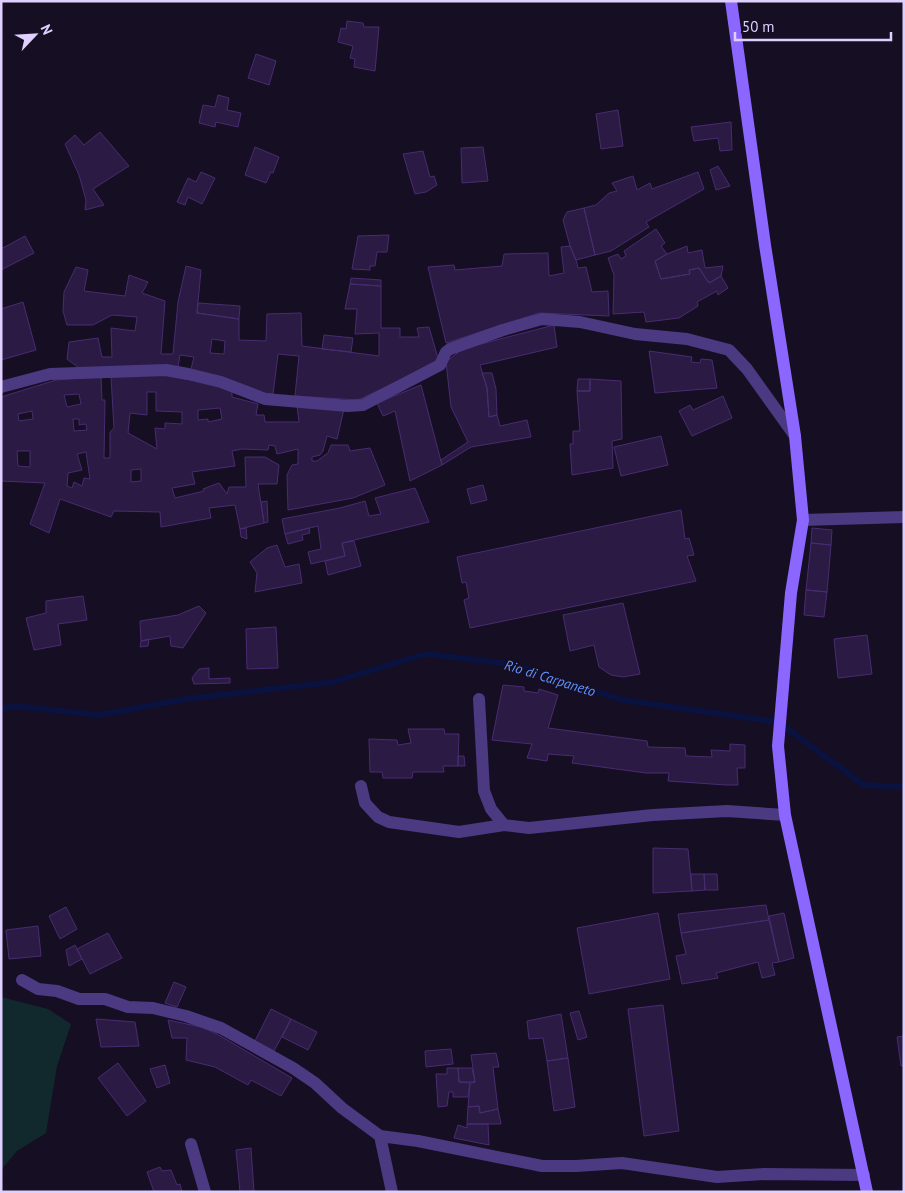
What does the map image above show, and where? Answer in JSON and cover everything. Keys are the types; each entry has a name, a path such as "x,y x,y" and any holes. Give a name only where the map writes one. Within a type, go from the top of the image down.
{"main road":[{"path":"731,1 768,264 795,436 803,520 792,593 778,746 784,815 867,1192"}],"street":[{"path":"1,387 50,374 166,370 221,382 265,399 348,406 362,405 440,365 446,352 450,349 503,330 542,319 580,322 634,334 687,339 729,350 747,369 795,436"},
{"path":"803,520 904,517"},
{"path":"479,699 484,791 491,809 504,825"},
{"path":"361,786 365,803 378,817 389,822 459,832 504,825 529,828 653,814 727,811 784,815"},
{"path":"22,980 38,990 57,991 79,1000 105,999 128,1007 153,1008 186,1016 222,1028 293,1068 315,1083 342,1108 380,1136 418,1141 542,1166 622,1163 717,1177 764,1174 864,1175"},
{"path":"380,1136 392,1192"},
{"path":"191,1144 205,1192"}],"green space":[{"path":"1,997 48,1009 71,1024 57,1066 46,1133 17,1151 1,1170"}],"building":[{"path":"347,21 363,23 364,27 379,27 375,71 354,67 355,59 350,58 353,46 338,42 341,28 346,29"},
{"path":"256,54 276,61 269,85 248,78"},
{"path":"218,95 229,98 227,110 241,113 238,127 216,122 215,127 199,123 203,105 215,107"},
{"path":"618,110 623,146 601,149 596,114"},
{"path":"731,122 732,150 720,151 718,138 694,141 691,127"},
{"path":"100,132 129,166 93,189 104,205 85,210 86,200 79,175 65,144 75,135 84,145"},
{"path":"255,147 279,157 273,173 271,172 266,183 245,175"},
{"path":"483,147 488,181 462,183 461,148"},
{"path":"423,151 430,177 434,176 437,185 426,192 415,194 403,154"},
{"path":"718,166 730,186 716,190 710,170"},
{"path":"201,172 215,178 202,204 188,197 185,205 177,202 188,178 196,182"},
{"path":"698,172 704,189 646,222 649,227 611,251 595,255 584,208 596,205 609,193 617,191 612,183 633,176 637,190 650,183 652,189"},
{"path":"584,208 595,255 576,260 563,220 567,212"},
{"path":"656,229 665,243 661,246 667,254 655,261 661,279 690,274 689,270 699,268 709,283 721,276 728,288 718,295 717,291 697,302 698,306 679,318 646,322 644,312 613,314 614,275 608,258 618,254 621,259 626,256 624,251"},
{"path":"389,235 387,252 377,252 375,266 370,266 370,270 352,269 358,236"},
{"path":"25,236 34,253 1,270 1,249"},
{"path":"570,246 578,268 586,267 592,292 608,291 609,316 539,313 446,343 428,267 454,265 455,270 502,266 504,254 548,253 549,276 564,273 561,247"},
{"path":"687,246 688,253 702,250 705,268 723,266 721,276 709,283 699,268 689,270 690,274 661,279 655,261"},
{"path":"186,266 201,270 197,313 239,319 239,340 266,341 267,314 301,313 302,346 379,356 379,333 355,334 357,309 345,309 350,284 381,286 381,328 400,328 400,337 419,337 417,328 429,327 439,362 358,400 295,396 299,356 278,354 273,394 256,392 191,369 194,357 180,355 178,367 79,368 67,359 69,342 98,338 102,357 112,357 111,328 135,331 137,317 112,315 93,325 67,325 63,311 64,292 76,267 88,270 84,291 125,296 129,275 148,282 142,293 165,301 161,354 173,354 178,302","holes":["212,339 225,341 224,354 210,353"]},
{"path":"351,278 381,280 381,286 350,284"},
{"path":"23,302 36,350 1,360 1,309"},
{"path":"198,303 240,306 239,319 197,313"},
{"path":"554,325 557,347 480,365 487,388 489,417 497,415 500,426 527,420 531,437 471,447 442,465 441,460 468,442 451,407 446,362 462,349"},
{"path":"324,335 353,338 351,352 322,349"},
{"path":"649,351 692,357 691,362 700,363 701,359 712,360 717,388 655,393"},
{"path":"482,373 492,373 496,389 497,415 489,417 487,388"},
{"path":"158,374 219,385 232,390 232,397 258,404 256,415 264,415 265,422 299,422 297,406 344,409 337,439 327,436 323,451 320,455 312,457 312,461 317,461 328,453 331,445 348,445 350,451 370,448 385,485 353,498 288,510 287,475 292,465 298,464 298,449 277,454 275,446 269,445 268,450 242,449 232,451 235,466 192,472 195,484 172,488 175,498 204,491 203,489 219,483 227,494 229,487 246,487 245,457 265,457 279,465 277,484 258,484 264,523 240,529 235,505 209,508 211,518 161,527 160,512 114,511 111,517 60,499 49,533 30,524 45,483 1,481 1,397 56,380 101,376 102,400 105,400 104,458 110,458 110,432 114,428 111,377","holes":["147,392 156,392 156,411 182,412 182,424 165,423 165,429 155,428 157,449 128,433 130,413 147,415","79,394 81,404 67,407 64,395","220,408 222,419 208,422 208,419 198,420 198,410","32,411 33,419 19,421 18,414","73,419 79,419 79,425 86,424 87,430 74,431","17,451 30,451 30,467 18,466","86,452 90,479 84,478 82,486 74,482 72,488 67,486 68,473 82,470 77,454","141,469 141,481 131,482 131,470"]},
{"path":"578,379 590,379 590,391 577,391"},
{"path":"590,379 621,381 622,439 612,441 613,468 572,475 570,444 573,444 573,431 580,431 577,391 590,391"},
{"path":"421,385 442,465 410,481 395,411 383,416 377,403"},
{"path":"723,396 732,418 692,436 679,411 690,405 693,410"},
{"path":"661,436 668,465 621,476 614,447"},
{"path":"483,485 487,500 471,504 467,489"},
{"path":"415,488 429,522 342,543 345,556 311,564 308,552 321,549 318,526 285,534 282,519 340,508 365,501 369,516 381,514 375,498"},
{"path":"267,501 268,522 264,523 261,502"},
{"path":"681,510 685,539 689,538 694,555 687,556 696,581 470,628 464,600 469,598 466,582 462,583 457,557"},
{"path":"246,528 247,539 241,537 240,529"},
{"path":"309,528 310,533 302,535 303,540 288,544 285,534"},
{"path":"812,528 832,530 831,545 811,543"},
{"path":"354,541 361,566 328,575 325,561 345,556 342,543"},
{"path":"811,543 831,545 827,592 806,590"},
{"path":"277,545 285,567 299,564 302,583 255,592 257,573 250,562 267,548"},
{"path":"806,590 827,592 824,617 804,615"},
{"path":"83,596 87,620 58,624 61,645 34,650 26,618 46,613 46,601"},
{"path":"623,603 640,674 623,677 611,675 599,667 594,645 570,651 563,615"},
{"path":"199,606 206,613 183,648 171,646 170,636 141,641 140,621 178,615"},
{"path":"276,627 278,668 247,669 246,629"},
{"path":"867,635 872,674 838,678 834,639"},
{"path":"149,639 148,646 140,647 141,641"},
{"path":"209,668 209,679 230,678 230,683 194,684 192,678 199,669"},
{"path":"503,685 524,687 524,691 538,693 539,689 558,695 548,728 647,741 648,747 685,748 686,756 712,757 711,750 730,751 730,744 745,745 745,768 737,768 738,785 726,785 668,781 669,773 646,773 572,763 574,756 548,754 547,761 527,758 532,744 492,740"},
{"path":"408,729 444,729 445,734 459,734 458,766 443,766 444,772 413,772 412,778 383,778 382,772 370,772 369,739 397,740 398,745 411,743"},
{"path":"458,756 464,756 465,766 458,766"},
{"path":"653,848 688,849 692,891 653,893"},
{"path":"691,874 704,874 705,890 692,891"},
{"path":"704,874 717,874 718,890 705,890"},
{"path":"766,905 769,920 681,933 678,914"},
{"path":"66,907 77,929 60,939 49,916"},
{"path":"658,913 670,979 589,994 577,928"},
{"path":"784,913 794,958 779,962 769,916"},
{"path":"769,920 779,962 772,963 775,975 762,978 758,962 716,973 718,978 682,984 676,956 686,954 681,933"},
{"path":"38,926 41,956 9,959 6,930"},
{"path":"108,933 122,958 90,974 77,949"},
{"path":"75,945 82,959 69,966 66,950"},
{"path":"174,982 186,987 177,1007 165,1003"},
{"path":"663,1005 679,1131 644,1136 628,1009"},
{"path":"271,1009 291,1019 274,1051 255,1041"},
{"path":"579,1011 587,1037 578,1040 570,1013"},
{"path":"561,1014 568,1058 547,1061 543,1038 529,1039 527,1021"},
{"path":"96,1019 135,1022 139,1046 101,1047"},
{"path":"291,1019 317,1032 308,1050 282,1037"},
{"path":"168,1020 201,1027 217,1034 292,1078 281,1096 251,1080 248,1085 215,1067 186,1060 187,1038 172,1038"},
{"path":"904,1036 904,1065 901,1066 897,1037"},
{"path":"451,1049 453,1064 426,1067 425,1051"},
{"path":"496,1053 499,1067 493,1067 498,1109 480,1113 479,1106 468,1107 470,1083 475,1082 471,1055"},
{"path":"568,1058 575,1107 554,1111 547,1061"},
{"path":"118,1063 146,1101 127,1116 98,1078"},
{"path":"165,1065 170,1083 157,1088 150,1069"},
{"path":"447,1068 458,1068 459,1082 470,1083 468,1097 453,1097 453,1092 449,1092 447,1106 438,1107 436,1074 447,1074"},
{"path":"458,1068 472,1068 475,1082 459,1082"},
{"path":"479,1106 480,1113 498,1109 501,1124 467,1124 468,1107"},
{"path":"467,1124 488,1124 489,1145 454,1138 458,1125 467,1128"},
{"path":"251,1148 254,1192 240,1192 236,1150"},
{"path":"160,1167 162,1171 171,1170 177,1185 180,1184 182,1192 154,1192 147,1172"}],"waterway":[{"name":"Rio di Carpaneto","path":"1,709 14,706 99,715 186,699 333,682 425,654 513,664 623,700 778,722 864,785 904,787"}]}
